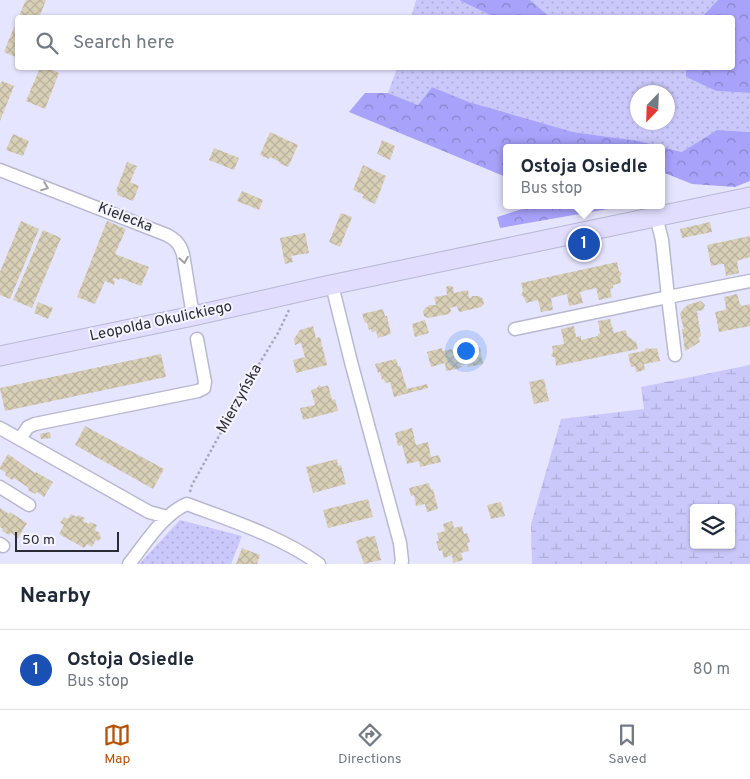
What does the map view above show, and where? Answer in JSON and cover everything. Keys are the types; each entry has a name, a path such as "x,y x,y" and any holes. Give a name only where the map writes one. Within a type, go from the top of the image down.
{"street":[{"name":"Kielecka","path":"0,170 167,234 175,239 180,245 183,254 193,316"},
{"name":"Leopolda Okulickiego","path":"0,356 750,197"},
{"path":"656,216 662,240 675,355"},
{"path":"514,329 668,296 750,281"},
{"path":"326,286 351,362 400,543 401,564"},
{"path":"20,439 28,427 35,424 198,391 204,388 205,382 197,340"},
{"path":"0,428 149,512 167,517"},
{"path":"0,487 29,505"},
{"path":"129,564 167,517 178,508 187,504 252,529 312,558 319,564"}],"path":[{"name":"Mierzyńska","path":"187,504 192,485 285,320 289,311 289,302 286,294"}],"green space":[{"path":"416,0 459,0 490,15 412,15"},
{"path":"459,0 530,0 548,15 490,15"},
{"path":"530,0 718,0 705,15 548,15"},
{"path":"718,0 750,0 750,93 716,91 686,77 686,70 735,70 735,15 704,15"},
{"path":"396,70 686,70 686,77 716,91 750,93 750,132 717,130 683,152 665,148 665,144 651,144 573,132 469,102 432,87 418,105 388,93"},
{"path":"432,87 469,102 573,132 651,144 503,144 503,176 349,112 365,93 388,93 418,105"},
{"path":"717,130 750,132 750,181 735,187 692,184 665,173 665,148 682,152"},
{"path":"522,209 608,209 500,228 497,217"},
{"path":"750,365 750,564 532,564 531,524 561,419 644,409 641,387"},
{"path":"180,520 242,536 231,564 139,564"}],"building":[{"path":"26,0 46,0 40,15 19,15"},
{"path":"14,27 15,57 4,52"},
{"path":"39,70 52,70 59,73 45,109 26,101"},
{"path":"2,81 14,86 0,121 0,85"},
{"path":"270,132 298,145 288,167 270,157 269,159 260,155"},
{"path":"13,134 29,141 23,156 6,150"},
{"path":"382,140 395,146 390,160 377,154"},
{"path":"214,148 239,158 234,170 209,160"},
{"path":"127,162 137,166 130,182 139,186 133,201 117,195 118,192 116,191"},
{"path":"363,165 386,176 375,204 362,198 364,195 353,190"},
{"path":"242,191 263,200 259,210 237,201"},
{"path":"341,213 352,217 340,247 329,242"},
{"path":"21,221 39,229 10,299 0,295 0,272"},
{"path":"107,221 126,229 115,254 149,267 141,286 120,278 119,280 114,278 114,285 105,281 95,304 77,297"},
{"path":"710,222 712,232 682,238 680,229"},
{"path":"43,230 61,238 32,308 13,300"},
{"path":"305,233 309,253 291,256 293,262 285,264 280,238"},
{"path":"750,236 750,257 737,262 739,273 726,276 724,264 711,266 707,245"},
{"path":"617,262 619,271 622,273 620,277 621,283 613,285 613,288 610,289 612,297 599,300 596,288 580,292 583,303 569,306 567,294 551,298 553,310 541,312 538,300 526,303 521,295 523,291 521,283"},
{"path":"447,286 453,287 454,293 468,290 469,298 479,296 483,299 484,304 481,307 460,312 457,306 450,308 449,314 428,318 424,316 423,311 426,307 436,305 434,297 447,295"},
{"path":"737,294 742,306 750,304 750,326 719,332 715,312 725,310 724,297"},
{"path":"701,301 705,305 703,310 697,311 701,336 698,338 700,342 685,351 682,329 684,329 680,314 687,305"},
{"path":"38,302 53,308 48,319 34,313"},
{"path":"383,309 385,316 387,316 391,334 378,338 376,331 372,332 371,329 369,330 362,314"},
{"path":"610,319 614,333 626,330 627,336 636,342 638,349 556,366 555,358 551,356 553,352 552,346 564,344 561,329 574,326 576,337 581,336 581,340 598,336 600,333 598,321"},
{"path":"425,320 429,333 415,337 412,324"},
{"path":"313,326 316,338 320,337 327,365 296,373 293,360 305,357 301,343 295,345 294,339 300,330"},
{"path":"464,345 465,351 480,347 483,364 468,367 467,364 461,365 462,367 446,371 445,363 431,367 427,352 442,348 443,351 452,349 452,351 456,347"},
{"path":"646,348 657,348 660,361 644,364 645,370 636,372 635,366 631,367 628,354 644,351"},
{"path":"161,354 166,377 5,411 0,388"},
{"path":"396,359 407,389 427,384 428,388 394,397 390,382 385,383 384,379 382,380 375,364"},
{"path":"544,379 549,401 534,404 529,382"},
{"path":"319,385 322,387 328,385 332,400 335,399 338,411 303,420 300,408 315,405 311,390"},
{"path":"85,426 164,469 153,489 75,445"},
{"path":"412,428 416,445 428,442 431,457 439,455 441,462 420,467 419,461 407,464 402,445 398,446 395,433"},
{"path":"50,432 51,438 41,439 40,434"},
{"path":"8,454 35,473 53,482 44,497 37,492 35,494 28,490 29,488 14,478 12,480 5,475 6,473 0,467"},
{"path":"337,459 338,466 341,465 346,484 313,493 306,467"},
{"path":"429,483 431,490 433,489 438,509 427,512 425,504 416,506 414,495 411,496 409,488"},
{"path":"368,499 373,517 328,528 323,510"},
{"path":"501,502 505,516 491,519 487,505"},
{"path":"0,508 27,523 18,538 11,533 9,535 2,531 3,529 0,527"},
{"path":"71,514 85,518 83,521 89,524 90,522 97,525 95,530 100,533 101,538 98,541 96,540 92,547 87,544 84,548 59,534 64,525 60,523 64,517 68,519"},
{"path":"452,521 454,528 462,526 464,534 467,533 470,542 467,543 469,551 461,553 463,560 453,563 452,555 444,558 442,550 439,551 436,541 439,541 437,533 445,531 443,524"},
{"path":"368,536 375,536 381,560 364,564 356,541"},
{"path":"242,548 260,555 257,564 236,564"}],"place":[{"name":"Ostoja Osiedle","path":"584,244"}]}
